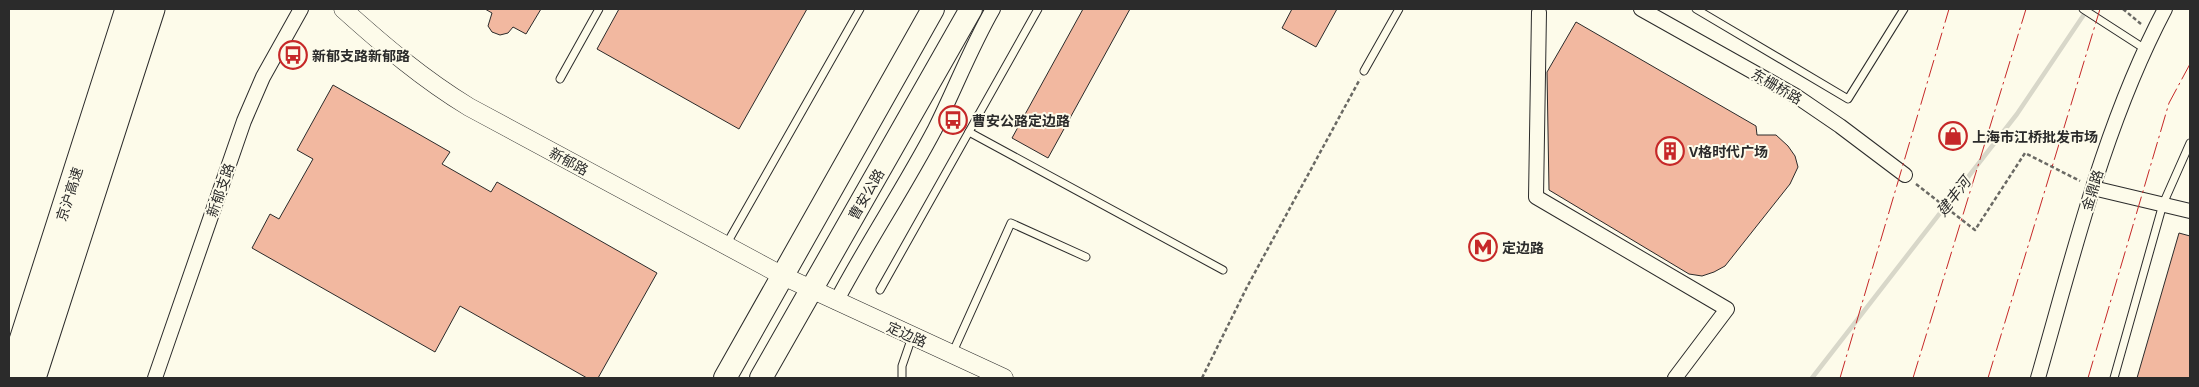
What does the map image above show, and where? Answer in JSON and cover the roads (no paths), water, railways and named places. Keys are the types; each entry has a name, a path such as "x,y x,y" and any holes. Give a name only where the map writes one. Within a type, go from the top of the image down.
{"highway":[{"name":"京沪高速","path":"10,378 128,9"},
{"name":"京沪高速","path":"33,378 152,9"},
{"path":"726,378 933,9"},
{"name":"曹安公路","path":"760,378 971,9"}],"street":[{"name":"新郁支路","path":"155,378 244,122 263,77 301,9"},
{"name":"新郁路","path":"343,9 406,64 437,87 477,111 810,290"},
{"path":"836,302 857,262 934,131 958,83 976,38 993,9"},
{"name":"东栅桥路","path":"1641,9 1796,96 1840,126 1905,175"},
{"name":"金鼎路","path":"2038,378 2112,128 2152,33 2165,9"},
{"path":"1539,12 1536,197 1727,309 1675,378"},
{"path":"2093,188 2190,211"},
{"name":"定边路","path":"810,290 952,354 978,370 1004,378"}],"lane":[{"path":"560,78 599,9"},
{"path":"726,245 860,9"},
{"path":"880,290 1038,9"},
{"path":"1364,71 1399,9"},
{"path":"1696,9 1848,99 1904,9"},
{"path":"2083,9 2145,49"},
{"path":"969,132 1223,270"},
{"path":"2114,378 2163,204 2190,144"},
{"path":"952,354 1011,223 1086,257"},
{"path":"902,378 902,366 912,336"}],"waterway":[{"name":"建丰河","path":"1812,378 2017,114 2087,10"}],"place":[{"name":"新郁支路新郁路","path":"293,55"},
{"name":"曹安公路定边路","path":"953,120"},
{"name":"上海市江桥批发市场","path":"1953,136"},
{"name":"V格时代广场","path":"1670,151"},
{"name":"定边路","path":"1483,247"}]}
